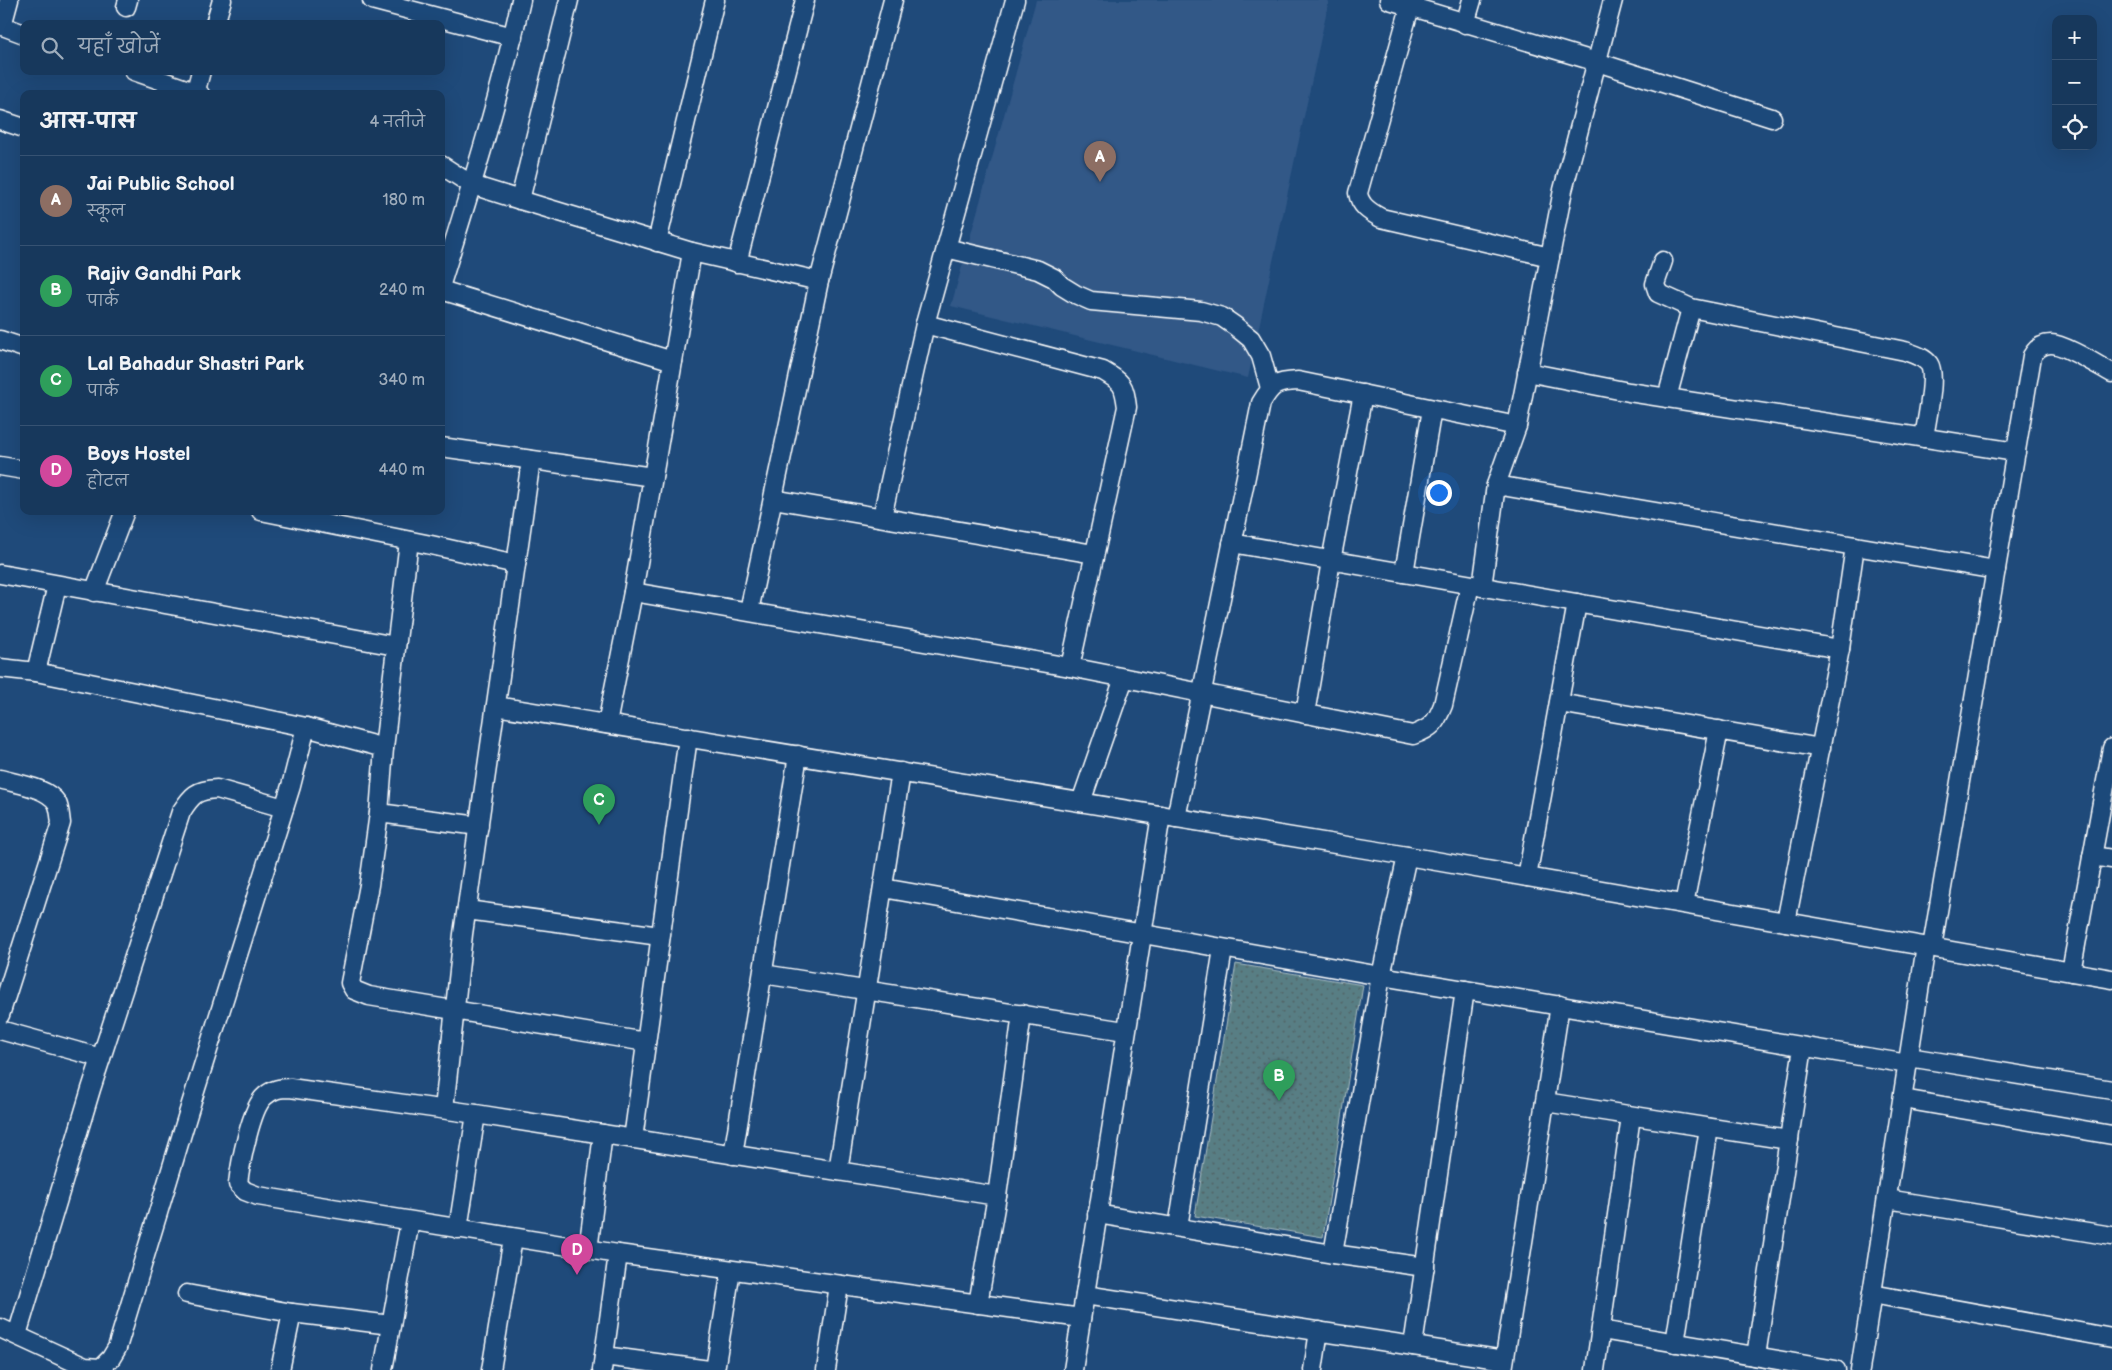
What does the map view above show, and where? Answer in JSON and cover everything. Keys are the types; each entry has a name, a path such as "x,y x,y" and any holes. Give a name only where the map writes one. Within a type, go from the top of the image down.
{"street":[{"path":"9,0 1,25 20,32"},
{"path":"216,20 222,0"},
{"path":"372,0 513,36"},
{"path":"445,271 472,185 521,0"},
{"path":"520,200 569,0"},
{"path":"658,242 715,0"},
{"path":"737,263 806,0"},
{"path":"749,611 819,281 893,0"},
{"path":"882,517 925,324 1015,0"},
{"path":"1389,0 1597,62 1772,118"},
{"path":"1465,24 1472,0"},
{"path":"633,592 1070,667 1413,735 1428,730 1438,720 1443,705 1476,586 1496,485 1517,426 1563,190 1613,0"},
{"path":"1410,7 1358,193 1360,201 1369,212 1381,218 1550,257"},
{"path":"145,75 188,90"},
{"path":"198,90 200,75"},
{"path":"0,120 20,127"},
{"path":"445,168 472,185 658,242 737,263 819,281"},
{"path":"946,248 1038,270 1054,278 1062,286 1075,294 1091,301 1202,311 1222,317 1250,339 1260,356 1270,388"},
{"path":"608,724 692,252"},
{"path":"1663,261 1655,284 1658,293 1691,308 1905,351 1922,357 1930,364 1932,377 1924,438"},
{"path":"445,291 673,361"},
{"path":"1667,398 1691,308"},
{"path":"925,324 1103,371 1115,378 1124,387 1127,407 1070,667"},
{"path":"0,340 20,347"},
{"path":"1860,1370 1909,1061 2032,356 2038,348 2051,344 2065,348 2112,373"},
{"path":"1527,372 1667,398 2016,452"},
{"path":"1073,1370 1141,934 1168,816 1201,694 1261,403 1270,388 1281,382 1298,381 1517,426"},
{"path":"1305,714 1331,560 1363,394"},
{"path":"1404,573 1432,409"},
{"path":"445,448 653,477"},
{"path":"444,1109 467,910 532,460"},
{"path":"0,466 20,469"},
{"path":"1496,485 1996,570"},
{"path":"773,499 1094,554"},
{"path":"94,592 123,515"},
{"path":"298,515 326,518 409,541 516,564"},
{"path":"409,541 384,748 379,813 369,885 350,983 354,990 369,996 646,1042"},
{"path":"1232,543 1840,649"},
{"path":"1786,922 1840,649 1856,546"},
{"path":"0,574 396,646"},
{"path":"36,672 57,585"},
{"path":"1527,877 1577,603"},
{"path":"0,668 36,672 306,727 384,748"},
{"path":"1081,802 1124,678"},
{"path":"1559,703 1821,748"},
{"path":"496,706 1407,856 2112,979"},
{"path":"0,1328 84,1367 101,1368 111,1358 117,1348 284,808 306,727"},
{"path":"1684,904 1720,730"},
{"path":"633,1139 688,737"},
{"path":"2071,972 2092,856 2108,797 2112,748"},
{"path":"733,1155 798,755"},
{"path":"838,1171 901,772"},
{"path":"0,779 40,790 52,797 59,806 61,823 0,1015"},
{"path":"17,1335 101,1058 181,812 192,795 206,790 217,789 284,808"},
{"path":"379,813 479,826"},
{"path":"1333,1254 1381,976 1407,856"},
{"path":"2092,856 2112,860"},
{"path":"883,888 1381,976 1803,1047 2112,1090"},
{"path":"467,910 660,936"},
{"path":"1178,1227 1223,948"},
{"path":"762,974 1126,1031"},
{"path":"1413,1346 1465,990"},
{"path":"1084,1295 1413,1346 1504,1365 1560,1006"},
{"path":"978,1304 997,1196 1022,1014"},
{"path":"0,1030 101,1058"},
{"path":"1756,1356 1803,1047"},
{"path":"997,1196 444,1109 290,1088 276,1089 263,1097 254,1112 238,1184 245,1192 258,1196 588,1250 1081,1318"},
{"path":"1903,1099 2112,1135"},
{"path":"1545,1102 1789,1140"},
{"path":"458,1229 476,1114"},
{"path":"1595,1370 1631,1116"},
{"path":"1675,1343 1709,1128"},
{"path":"588,1250 603,1134"},
{"path":"1887,1199 2112,1236"},
{"path":"1097,1214 1333,1254 1425,1267"},
{"path":"383,1370 410,1221"},
{"path":"491,1370 513,1238"},
{"path":"618,1254 603,1363 709,1370"},
{"path":"715,1370 731,1270"},
{"path":"826,1370 839,1284"},
{"path":"187,1294 292,1313 391,1325"},
{"path":"1872,1294 2112,1338"},
{"path":"280,1370 292,1313"},
{"path":"1601,1330 1836,1370"},
{"path":"1313,1370 1319,1331"}],"shaded area":[{"path":"1036,0 1329,0 1248,378 951,306"}],"green space":[{"path":"1236,964 1363,985 1323,1237 1195,1216"}],"place":[{"name":"Jai Public School","path":"1100,182"},
{"name":"Lal Bahadur Shastri Park","path":"599,825"},
{"name":"Rajiv Gandhi Park","path":"1279,1101"},
{"name":"Boys Hostel","path":"577,1275"}]}
